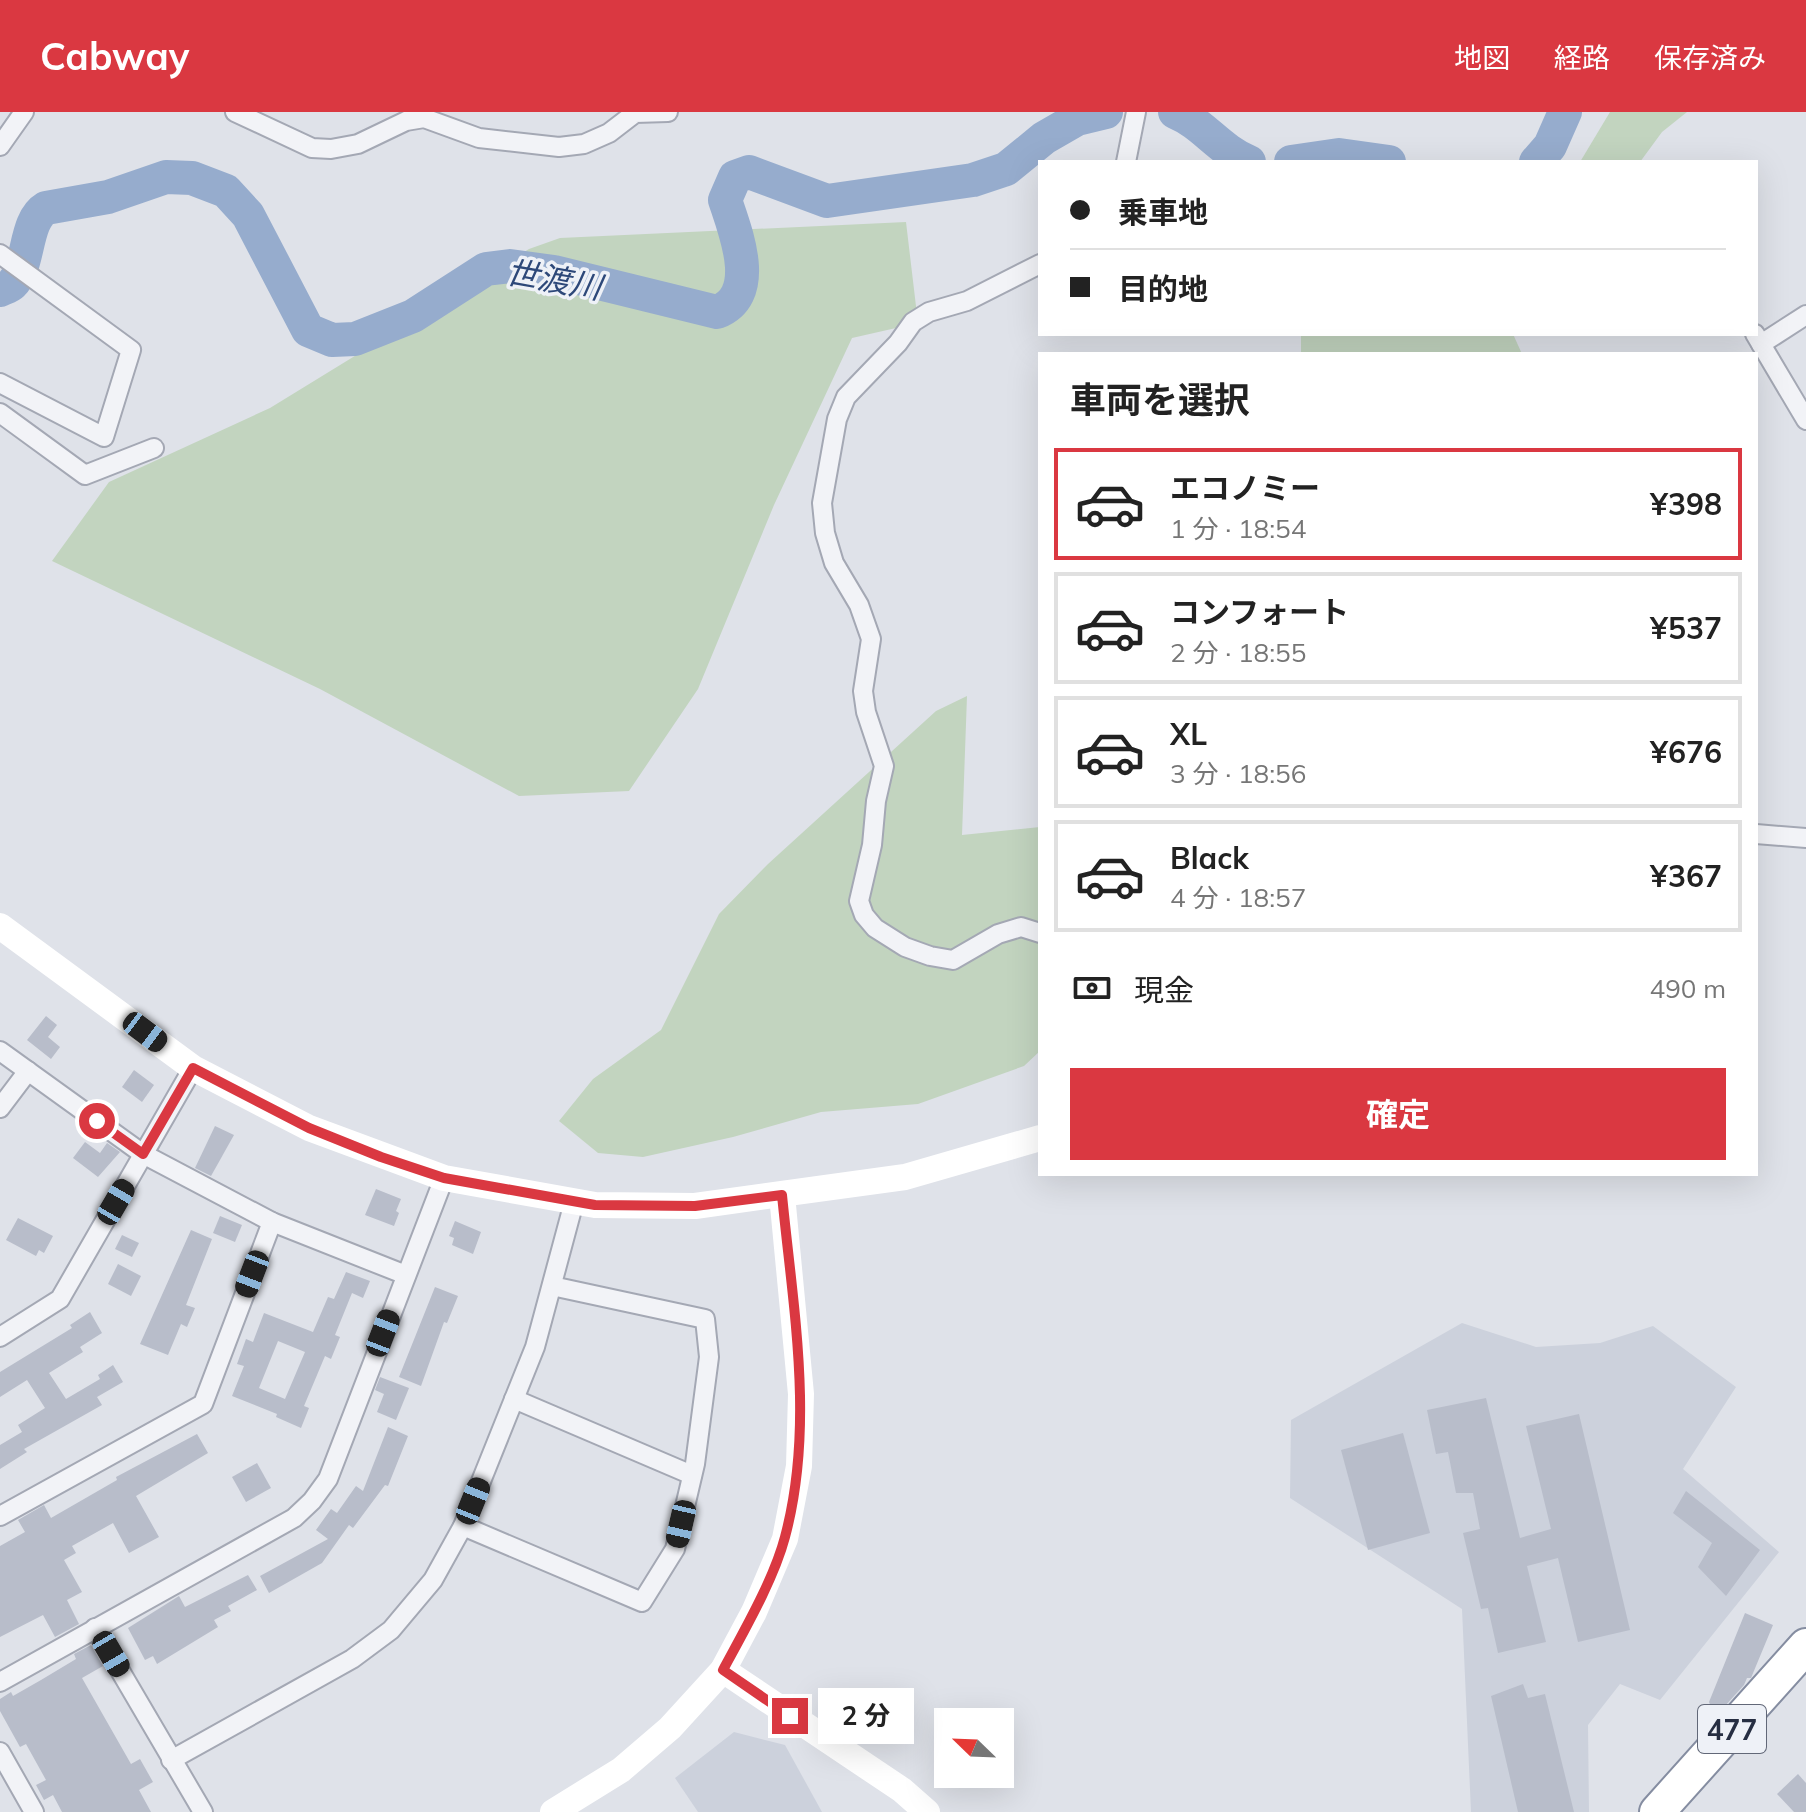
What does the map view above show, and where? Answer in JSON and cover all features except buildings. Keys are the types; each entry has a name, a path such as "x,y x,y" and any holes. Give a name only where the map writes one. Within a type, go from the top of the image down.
{"highway":[{"name":"477","path":"1657,1812 1806,1646"}],"street":[{"path":"0,146 24,112"},
{"path":"235,112 312,148 331,149 358,144 406,121 424,118 479,138 559,147 584,144 609,133 635,113 668,112"},
{"path":"1126,160 1136,112"},
{"path":"0,254 131,350 104,437 0,383"},
{"path":"1038,265 967,301 929,312 913,322 898,343 846,397 837,419 822,503 825,533 834,563 859,605 871,639 863,691 866,712 884,766 872,845 859,901 864,915 875,928 905,947 953,960 998,934 1021,927 1038,932"},
{"path":"1806,315 1758,339 1806,420"},
{"path":"0,413 85,475 154,448"},
{"path":"1758,834 1806,838"},
{"path":"0,926 193,1068 309,1128 444,1178 595,1205 695,1206 905,1177 1038,1139"},
{"path":"0,1051 143,1154 272,1222 406,1275"},
{"path":"0,1337 60,1299 193,1068"},
{"path":"0,1108 28,1071"},
{"path":"0,1682 294,1518 312,1501 328,1479 444,1178"},
{"path":"553,1812 621,1770 670,1728 723,1670 754,1612 785,1539 799,1466 801,1394 782,1195"},
{"path":"171,1760 352,1659 391,1630 433,1580 463,1526 535,1347 574,1202"},
{"path":"0,1516 203,1404 272,1222"},
{"path":"463,1526 642,1602 675,1549 692,1475 709,1357 705,1319 552,1286"},
{"path":"514,1399 692,1475"},
{"path":"95,1628 203,1812"},
{"path":"723,1670 902,1790 927,1812"},
{"path":"0,1752 34,1812"}],"shaded area":[{"path":"1462,1323 1536,1347 1600,1343 1653,1326 1736,1387 1683,1469 1779,1552 1660,1700 1620,1684 1588,1725 1589,1812 1471,1812 1462,1609 1290,1498 1291,1420"},
{"path":"734,1732 785,1745 822,1812 698,1812 675,1778"}],"green space":[{"path":"1610,112 1687,112 1662,132 1641,160 1581,160"},
{"path":"906,222 918,323 852,338 774,505 698,689 629,791 519,796 320,689 52,561 109,482 270,408 529,249 560,238"},
{"path":"1301,336 1514,336 1521,352 1301,352"},
{"path":"967,696 962,835 1038,827 1038,1053 1024,1066 918,1104 821,1112 733,1137 643,1157 598,1153 559,1121 593,1079 661,1030 719,914 768,864 936,711"}],"waterway":[{"name":"世渡川","path":"0,290 11,285 18,276 34,223 46,208 108,197 166,177 192,178 226,191 248,215 308,330 332,340 355,339 413,316 486,269 510,266 554,272 717,312 730,304 742,278 739,245 725,200 735,177 749,172 827,201 973,180 1006,169 1044,138 1077,119 1106,112"},
{"name":"世渡川","path":"1175,112 1245,160"},
{"name":"世渡川","path":"1538,160 1550,146 1565,112"},
{"name":"世渡川","path":"1305,160 1339,155 1375,160"}],"route":[{"path":"97,1121 143,1154 193,1068 309,1128 444,1178 595,1205 695,1206 782,1195 801,1394 799,1466 785,1539 754,1612 723,1670 790,1716"}]}
